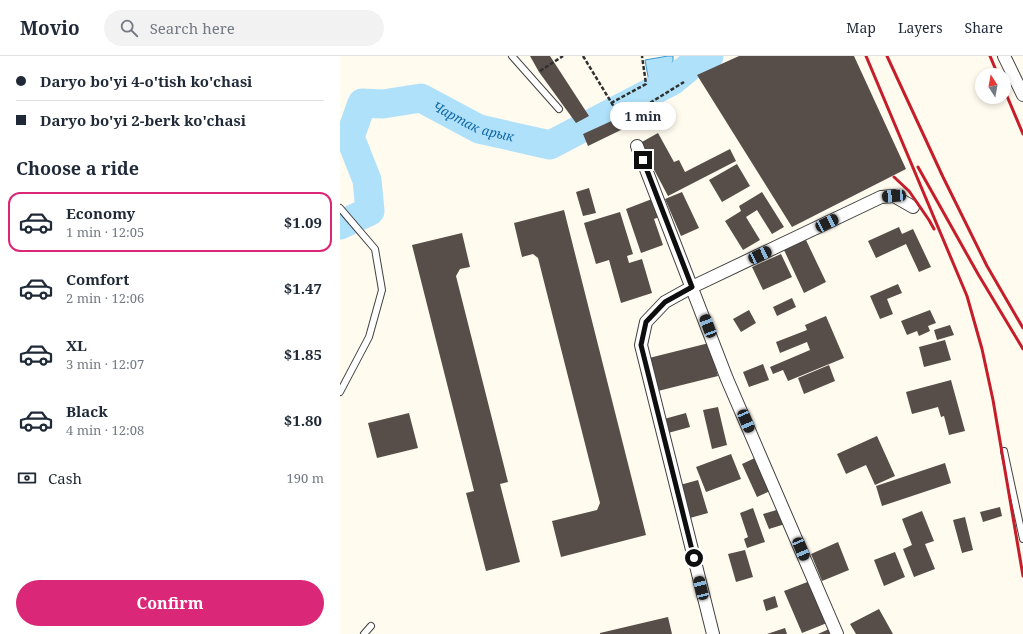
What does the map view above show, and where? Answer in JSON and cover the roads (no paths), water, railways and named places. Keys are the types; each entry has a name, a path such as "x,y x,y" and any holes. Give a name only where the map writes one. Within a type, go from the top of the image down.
{"street":[{"path":"1004,56 1023,95"},
{"path":"637,146 727,379 837,634"},
{"path":"713,634 641,345 646,322 665,302 692,287 881,197 894,196 913,207"}],"lane":[{"path":"512,56 559,109"},
{"path":"340,208 375,249 382,290 369,337 340,392"},
{"path":"1004,451 1023,539"},
{"path":"364,634 371,626"}],"water":[{"path":"673,56 673,61 665,75 649,82 645,60"}],"waterway":[{"name":"Чартак арык","path":"340,225 370,211 367,180 350,137 362,103 383,104 421,98 479,129 550,145 672,81 694,63 709,56"}],"railway":[{"path":"866,56 967,296 982,349 993,400 1023,576"},
{"path":"887,56 943,177 987,266 1023,328"},
{"path":"990,56 995,68"},
{"path":"1010,104 1023,134"},
{"path":"918,167 978,274 1023,349"},
{"path":"894,177 909,191 934,229"}]}
